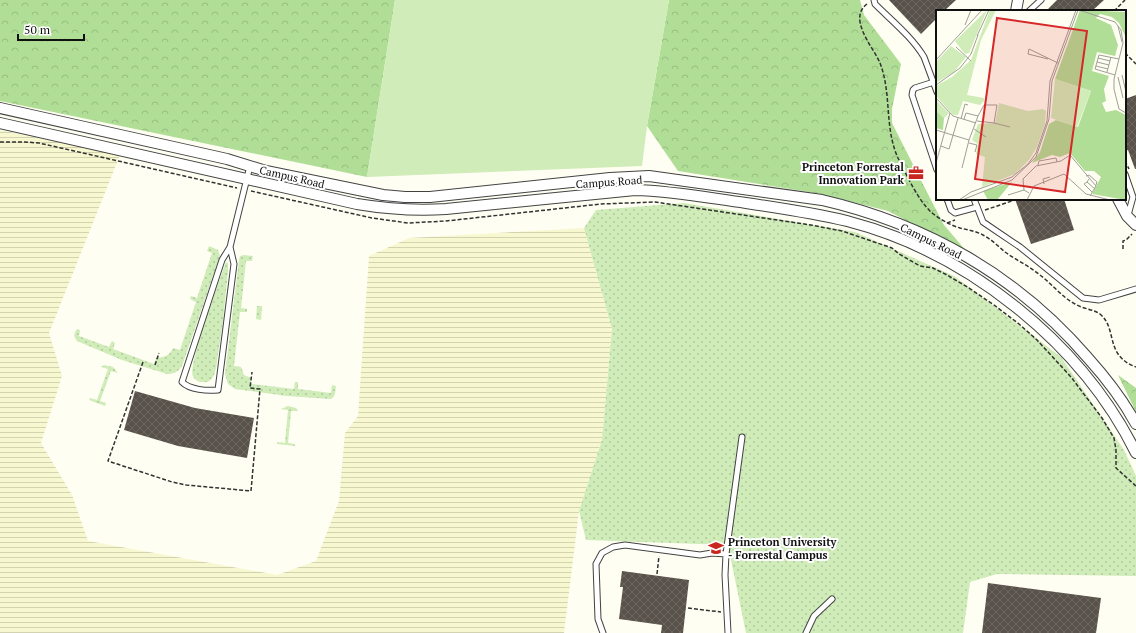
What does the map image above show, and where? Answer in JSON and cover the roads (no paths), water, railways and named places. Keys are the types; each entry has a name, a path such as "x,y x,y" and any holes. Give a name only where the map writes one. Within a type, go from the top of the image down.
{"street":[{"path":"1016,10 1018,0"},
{"name":"Campus Road","path":"0,108 227,159 266,171 405,197 430,197 622,177 649,176 822,200 845,206 884,218 921,233 964,254 996,274 1061,327 1102,373 1119,396 1136,424"},
{"name":"Campus Road","path":"0,123 357,204 385,209 417,211 446,209 608,192 642,190 667,192 791,210 848,221 897,238 940,257 982,282 1023,312 1058,345 1087,377 1130,440 1136,453"},
{"path":"1119,200 1135,228"}],"lane":[{"path":"874,0 875,4 913,41 921,52 936,89"},
{"path":"1030,10 1041,0"},
{"path":"934,82 915,88 912,95 936,167"},
{"path":"230,247 234,264 218,390 209,391 186,385 182,382 222,260 230,247 250,166"},
{"path":"1126,177 1134,197 1128,216"},
{"path":"947,200 951,210 955,213 977,207"},
{"path":"974,200 980,217 987,226 1020,247 1083,298 1099,300 1136,289"},
{"path":"728,633 725,575 726,554 742,437"},
{"path":"603,633 598,619 596,564 602,552 613,547 625,545 700,555 712,553 726,554"},
{"path":"806,633 814,616 832,599"}],"place":[{"name":"Princeton Forrestal Innovation Park","path":"916,173"},
{"name":"Princeton University - Forrestal Campus","path":"716,548"}]}
